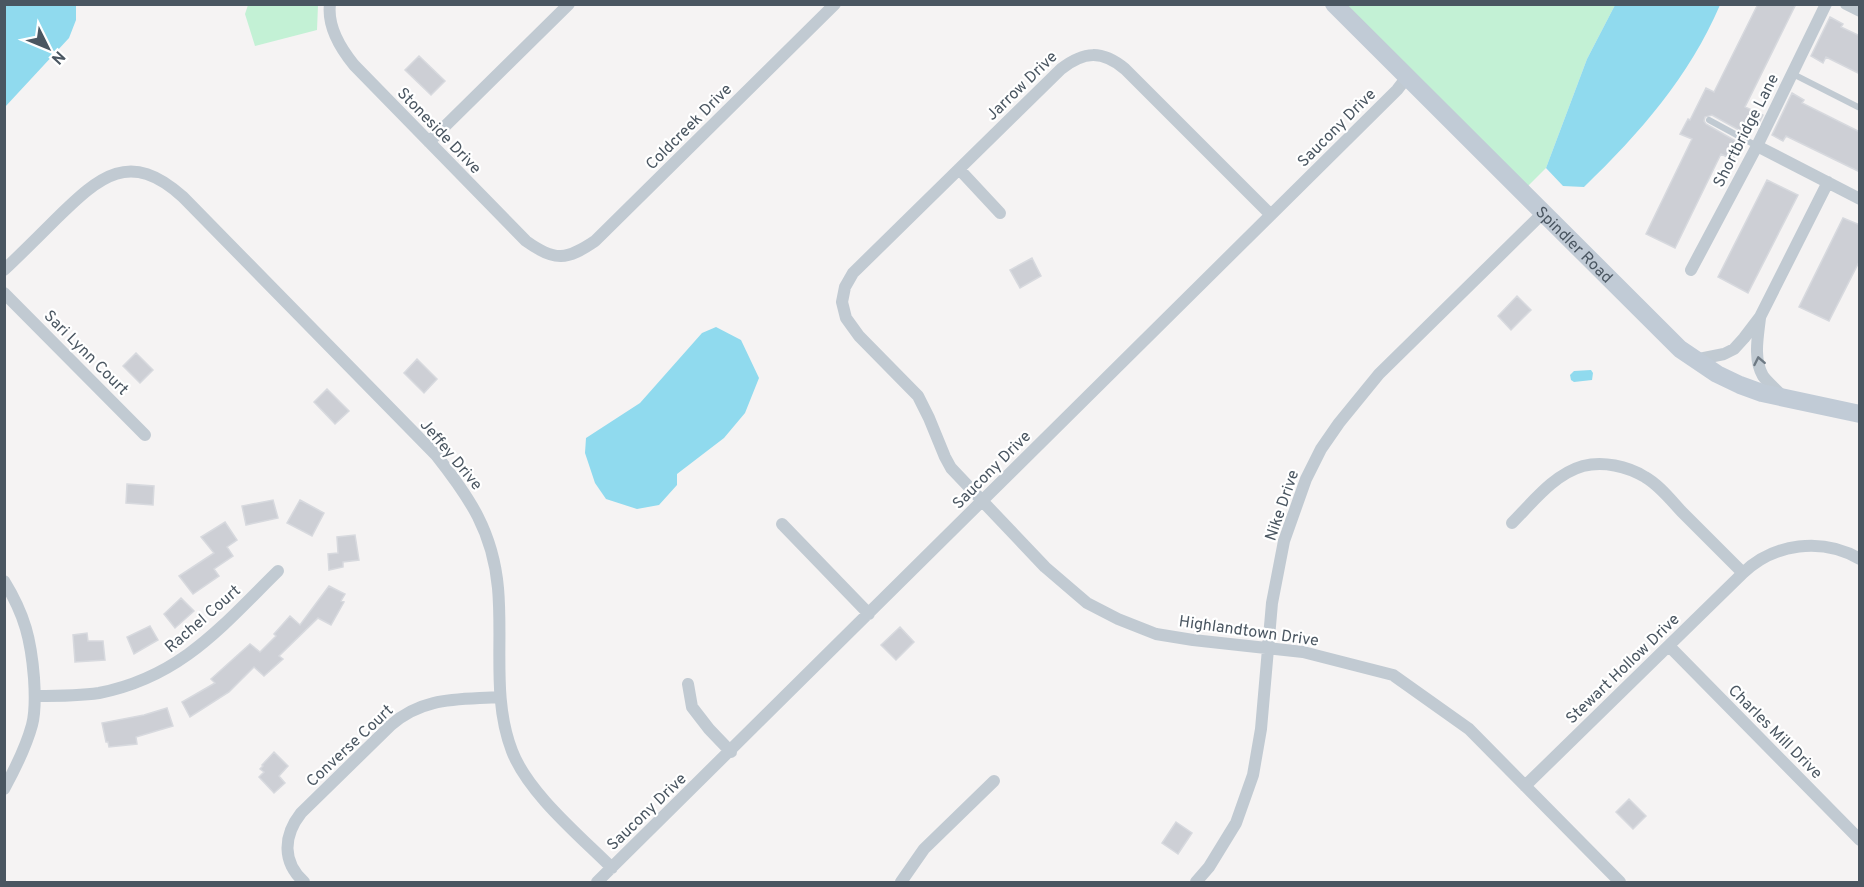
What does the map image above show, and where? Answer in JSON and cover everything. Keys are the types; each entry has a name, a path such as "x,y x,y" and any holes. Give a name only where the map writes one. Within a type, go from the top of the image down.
{"street":[{"name":"Stoneside Drive","path":"330,4 333,29 341,49 354,65 526,241 539,251 556,256"},
{"path":"429,142 569,4"},
{"name":"Coldcreek Drive","path":"556,256 577,253 595,242 835,4"},
{"name":"Spindler Road","path":"1334,4 1673,343 1694,360 1740,385 1762,393 1860,414"},
{"name":"Shortbridge Lane","path":"1691,270 1756,146 1826,4"},
{"path":"1846,4 1860,11"},
{"name":"Jarrow Drive","path":"842,302 845,287 853,273 1060,69 1073,59 1096,54 1115,61 1125,69 1271,214"},
{"name":"Saucony Drive","path":"597,882 1407,77"},
{"path":"1756,146 1860,199"},
{"path":"959,169 1000,213"},
{"name":"Jeffey Drive","path":"4,270 91,186 105,177 121,172 137,172 153,176 167,183 183,197 422,441 459,483 477,512 489,542 495,570 498,589 500,697 504,729 513,754 526,777 547,802 612,868"},
{"path":"1694,360 1724,354 1734,349 1760,317 1828,182"},
{"name":"Nike Drive","path":"1196,882 1209,867 1236,823 1253,775 1261,729 1272,603 1284,541 1306,479 1321,449 1379,374 1543,213"},
{"name":"Sari Lynn Court","path":"4,293 145,435"},
{"name":"Highlandtown Drive","path":"842,302 846,318 852,327 918,396 951,468 1056,578 1087,603 1118,619 1156,634 1303,651 1393,675 1468,729 1620,882"},
{"path":"1760,317 1758,364 1763,376 1783,397"},
{"path":"1512,523 1546,489 1563,476 1582,466 1604,464 1625,467 1645,477 1661,490 1743,573"},
{"path":"782,524 869,614"},
{"name":"Stewart Hollow Drive","path":"1525,786 1743,573 1763,558 1780,550 1799,546 1836,548 1860,559"},
{"name":"Rachel Court","path":"35,696 98,693 127,686 167,669 185,658 209,638 279,571"},
{"path":"4,581 23,619 32,647 35,696 32,723 24,747 4,789"},
{"name":"Charles Mill Drive","path":"1669,646 1860,840"},
{"path":"688,684 692,707 730,752"},
{"name":"Converse Court","path":"304,882 293,871 287,847 293,824 301,813 391,724 410,710 422,705 500,697"},
{"path":"901,882 924,849 994,781"}],"lane":[{"path":"1792,74 1860,108"},
{"path":"1709,120 1756,146"}],"green space":[{"path":"1340,4 1615,5 1587,59 1546,168 1522,192"},
{"path":"248,5 318,5 317,30 255,46 245,14"}],"water":[{"path":"5,4 76,5 76,20 69,38 5,107"},
{"path":"1615,5 1720,5 1694,56 1678,80 1625,146 1584,187 1563,186 1546,168 1587,59"},
{"path":"716,327 741,340 759,378 745,413 724,438 677,474 677,485 659,505 637,509 606,499 595,483 585,453 586,438 640,403 702,333"},
{"path":"1591,370 1592,380 1574,382 1571,380 1570,375 1574,371"}],"building":[{"path":"1758,4 1796,4 1745,107 1763,115 1757,127 1752,125 1746,134 1712,115 1705,117 1706,124 1741,144 1733,160 1721,154 1675,248 1646,234 1692,139 1680,134 1688,119 1690,120 1706,88 1714,92"},
{"path":"1830,17 1843,24 1841,27 1860,36 1860,74 1826,57 1823,63 1811,56"},
{"path":"419,56 445,81 431,95 405,70"},
{"path":"1792,93 1804,100 1802,103 1860,132 1860,172 1786,136 1783,141 1772,135"},
{"path":"1767,180 1798,195 1748,293 1718,277"},
{"path":"1843,218 1860,225 1860,260 1829,321 1799,307"},
{"path":"1032,258 1041,276 1020,288 1010,270"},
{"path":"1517,296 1531,310 1511,330 1498,316"},
{"path":"136,353 153,370 140,383 123,366"},
{"path":"417,359 437,379 424,393 404,373"},
{"path":"327,389 349,411 335,424 314,402"},
{"path":"127,484 154,486 153,505 126,503"},
{"path":"273,500 278,518 246,525 242,506"},
{"path":"300,500 324,513 312,536 287,523"},
{"path":"225,522 237,540 227,547 233,556 214,569 219,576 193,594 179,576 214,553 201,537"},
{"path":"355,535 359,560 343,562 343,567 329,570 328,554 338,553 337,537"},
{"path":"329,586 345,594 341,601 344,602 331,625 318,618 279,656 283,659 264,676 254,667 229,692 190,717 182,702 215,683 211,679 250,644 260,652 276,636 274,634 290,616 300,625"},
{"path":"181,598 194,611 175,628 164,614"},
{"path":"150,626 158,640 134,654 127,637"},
{"path":"900,627 914,642 896,660 881,645"},
{"path":"87,633 88,641 103,641 105,660 75,662 73,635"},
{"path":"167,708 173,726 136,737 137,744 109,747 102,723"},
{"path":"274,752 288,766 279,776 285,783 274,793 259,777 264,772 260,769 262,765"},
{"path":"1629,799 1646,816 1633,829 1616,812"},
{"path":"1176,822 1192,833 1178,854 1162,843"}]}
